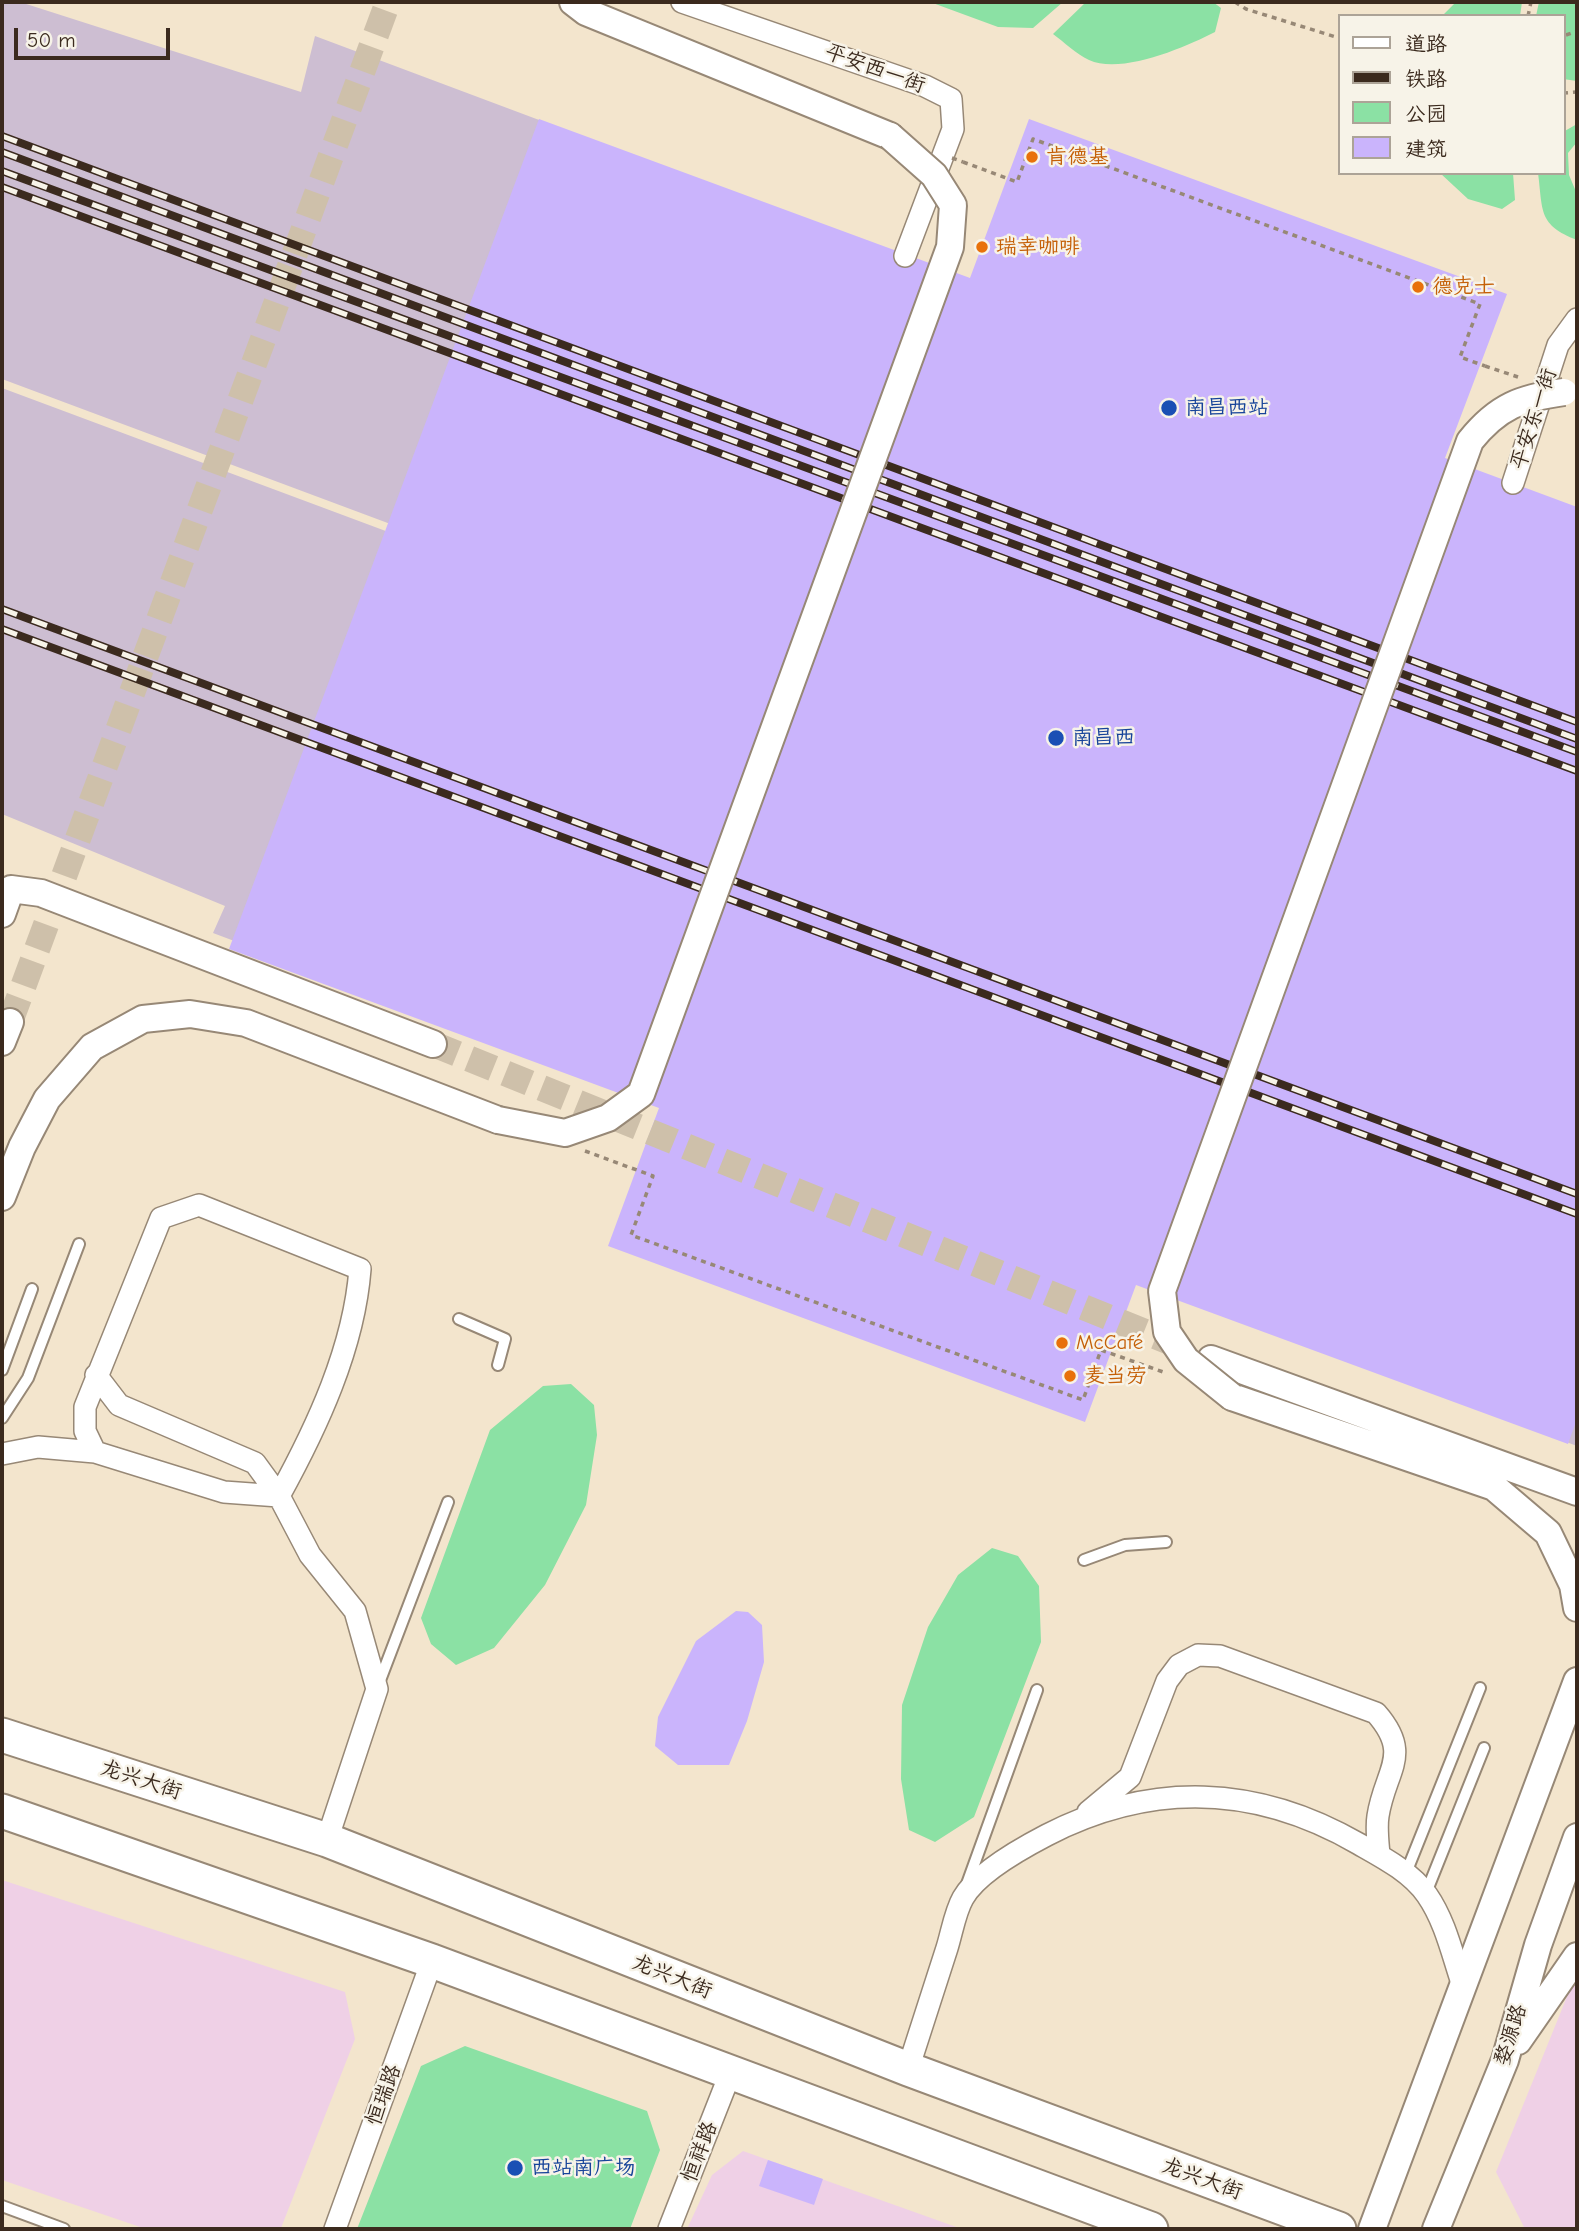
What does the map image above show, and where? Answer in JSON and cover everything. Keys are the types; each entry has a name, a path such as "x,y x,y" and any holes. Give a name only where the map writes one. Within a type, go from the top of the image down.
{"main road":[{"name":"龙兴大街","path":"2,1735 327,1840 908,2069 1339,2229"},
{"path":"2,1811 432,1961 1151,2229"}],"street":[{"path":"2,1197 22,1147 47,1099 92,1047 142,1019 190,1014 246,1024 498,1120 565,1133 608,1118 640,1094 950,247 953,205 933,175 890,136 586,12 573,2"},
{"name":"平安西一街","path":"682,2 925,86 951,99 953,129 905,256"},
{"name":"平安东一街","path":"1513,483 1558,345 1577,319"},
{"path":"1577,396 1564,391 1525,398 1488,419 1470,441 1162,1292 1167,1332 1186,1360 1232,1397 1494,1487 1548,1533 1573,1585 1577,1608"},
{"path":"2,914 11,889 41,894 433,1044"},
{"path":"95,1452 85,1431 85,1407 161,1218 199,1205 360,1269 357,1303 314,1431 279,1496"},
{"path":"1211,1359 1577,1492"},
{"path":"96,1375 119,1405 255,1463 279,1496 310,1555 355,1611 377,1689 327,1840"},
{"path":"2,1454 38,1447 95,1452 223,1492 279,1496"},
{"path":"1081,1817 1129,1777 1167,1681 1180,1665 1198,1655 1220,1656 1376,1713 1391,1731 1396,1750 1377,1817 1379,1855"},
{"path":"1372,2229 1577,1681"},
{"path":"908,2069 963,1897 1007,1856 1081,1817 1143,1799 1214,1796 1269,1805 1326,1825 1379,1855 1406,1874 1426,1893 1443,1925 1462,1983"},
{"name":"婺源路","path":"1436,2229 1505,2060 1538,1945 1577,1837"},
{"path":"1505,2060 1577,1956"},
{"name":"恒瑞路","path":"335,2229 432,1961"},
{"name":"恒祥路","path":"669,2229 730,2074"}],"lane":[{"path":"2,1418 28,1378 79,1244"},
{"path":"2,1370 32,1289"},
{"path":"460,1319 505,1339 498,1365"},
{"path":"377,1689 448,1502"},
{"path":"1084,1560 1125,1545 1166,1542"},
{"path":"1406,1874 1480,1688"},
{"path":"963,1897 1037,1690"},
{"path":"1426,1893 1484,1748"},
{"path":"2,2206 64,2229"}],"path":[{"path":"1236,2 1246,9 1338,38"},
{"path":"1566,35 1577,31"},
{"path":"963,162 1017,182 1033,139 1480,304 1460,357 1485,366"},
{"path":"575,1148 653,1176 631,1235 1083,1400 1101,1350 1167,1374"}],"shaded area":[{"path":"2,2 20,2 301,92 315,36 1577,509 1577,967 2,379"},
{"path":"2,388 1577,975 1577,1446 213,933 225,906 2,814"},
{"path":"2,1880 345,1992 355,2039 281,2228 146,2229 2,2180"},
{"path":"1577,1972 1577,2229 1525,2229 1496,2172"},
{"path":"743,2151 962,2229 687,2229 712,2175"}],"green space":[{"path":"930,2 1063,2 1033,28 998,27"},
{"path":"1086,2 1213,2 1221,8 1215,32 1203,38 1135,62 1102,64 1084,57 1053,34"},
{"path":"1456,2 1522,2 1520,14 1444,14"},
{"path":"1539,2 1577,2 1577,81 1565,79 1565,14 1536,14"},
{"path":"1577,124 1577,142 1568,153 1569,175 1577,194 1577,240 1555,229 1549,222 1542,207 1538,175 1565,175 1565,131"},
{"path":"1442,175 1513,175 1515,200 1502,209 1468,199"},
{"path":"571,1384 594,1405 597,1435 586,1505 545,1585 494,1648 456,1665 431,1644 421,1618 490,1430 543,1386"},
{"path":"992,1548 1018,1556 1039,1586 1041,1642 974,1817 935,1842 909,1830 901,1779 902,1705 928,1627 958,1575"},
{"path":"465,2046 647,2111 660,2150 630,2229 357,2229 421,2066"}],"building":[{"path":"539,119 970,278 1029,119 1507,294 1445,458 1577,507 1577,1419 1568,1444 1136,1285 1085,1422 608,1246 659,1108 229,949"},
{"path":"736,1611 748,1612 762,1625 764,1662 747,1721 729,1765 678,1765 655,1746 658,1717 696,1641"},
{"path":"768,2160 823,2179 814,2205 759,2186"}],"tunnel":[{"path":"10,1022 388,2"},
{"path":"433,1044 1187,1349"}],"railway":[{"path":"2,136 1577,722"},
{"path":"2,152 1577,739"},
{"path":"2,171 1577,752"},
{"path":"2,187 1577,771"},
{"path":"2,609 1577,1194"},
{"path":"2,629 1577,1214"}],"place":[{"name":"肯德基","path":"1032,157"},
{"name":"瑞幸咖啡","path":"982,247"},
{"name":"德克士","path":"1418,287"},
{"name":"南昌西站","path":"1169,408"},
{"name":"南昌西","path":"1056,738"},
{"name":"McCafé","path":"1062,1343"},
{"name":"麦当劳","path":"1070,1376"},
{"name":"西站南广场","path":"515,2168"}]}
